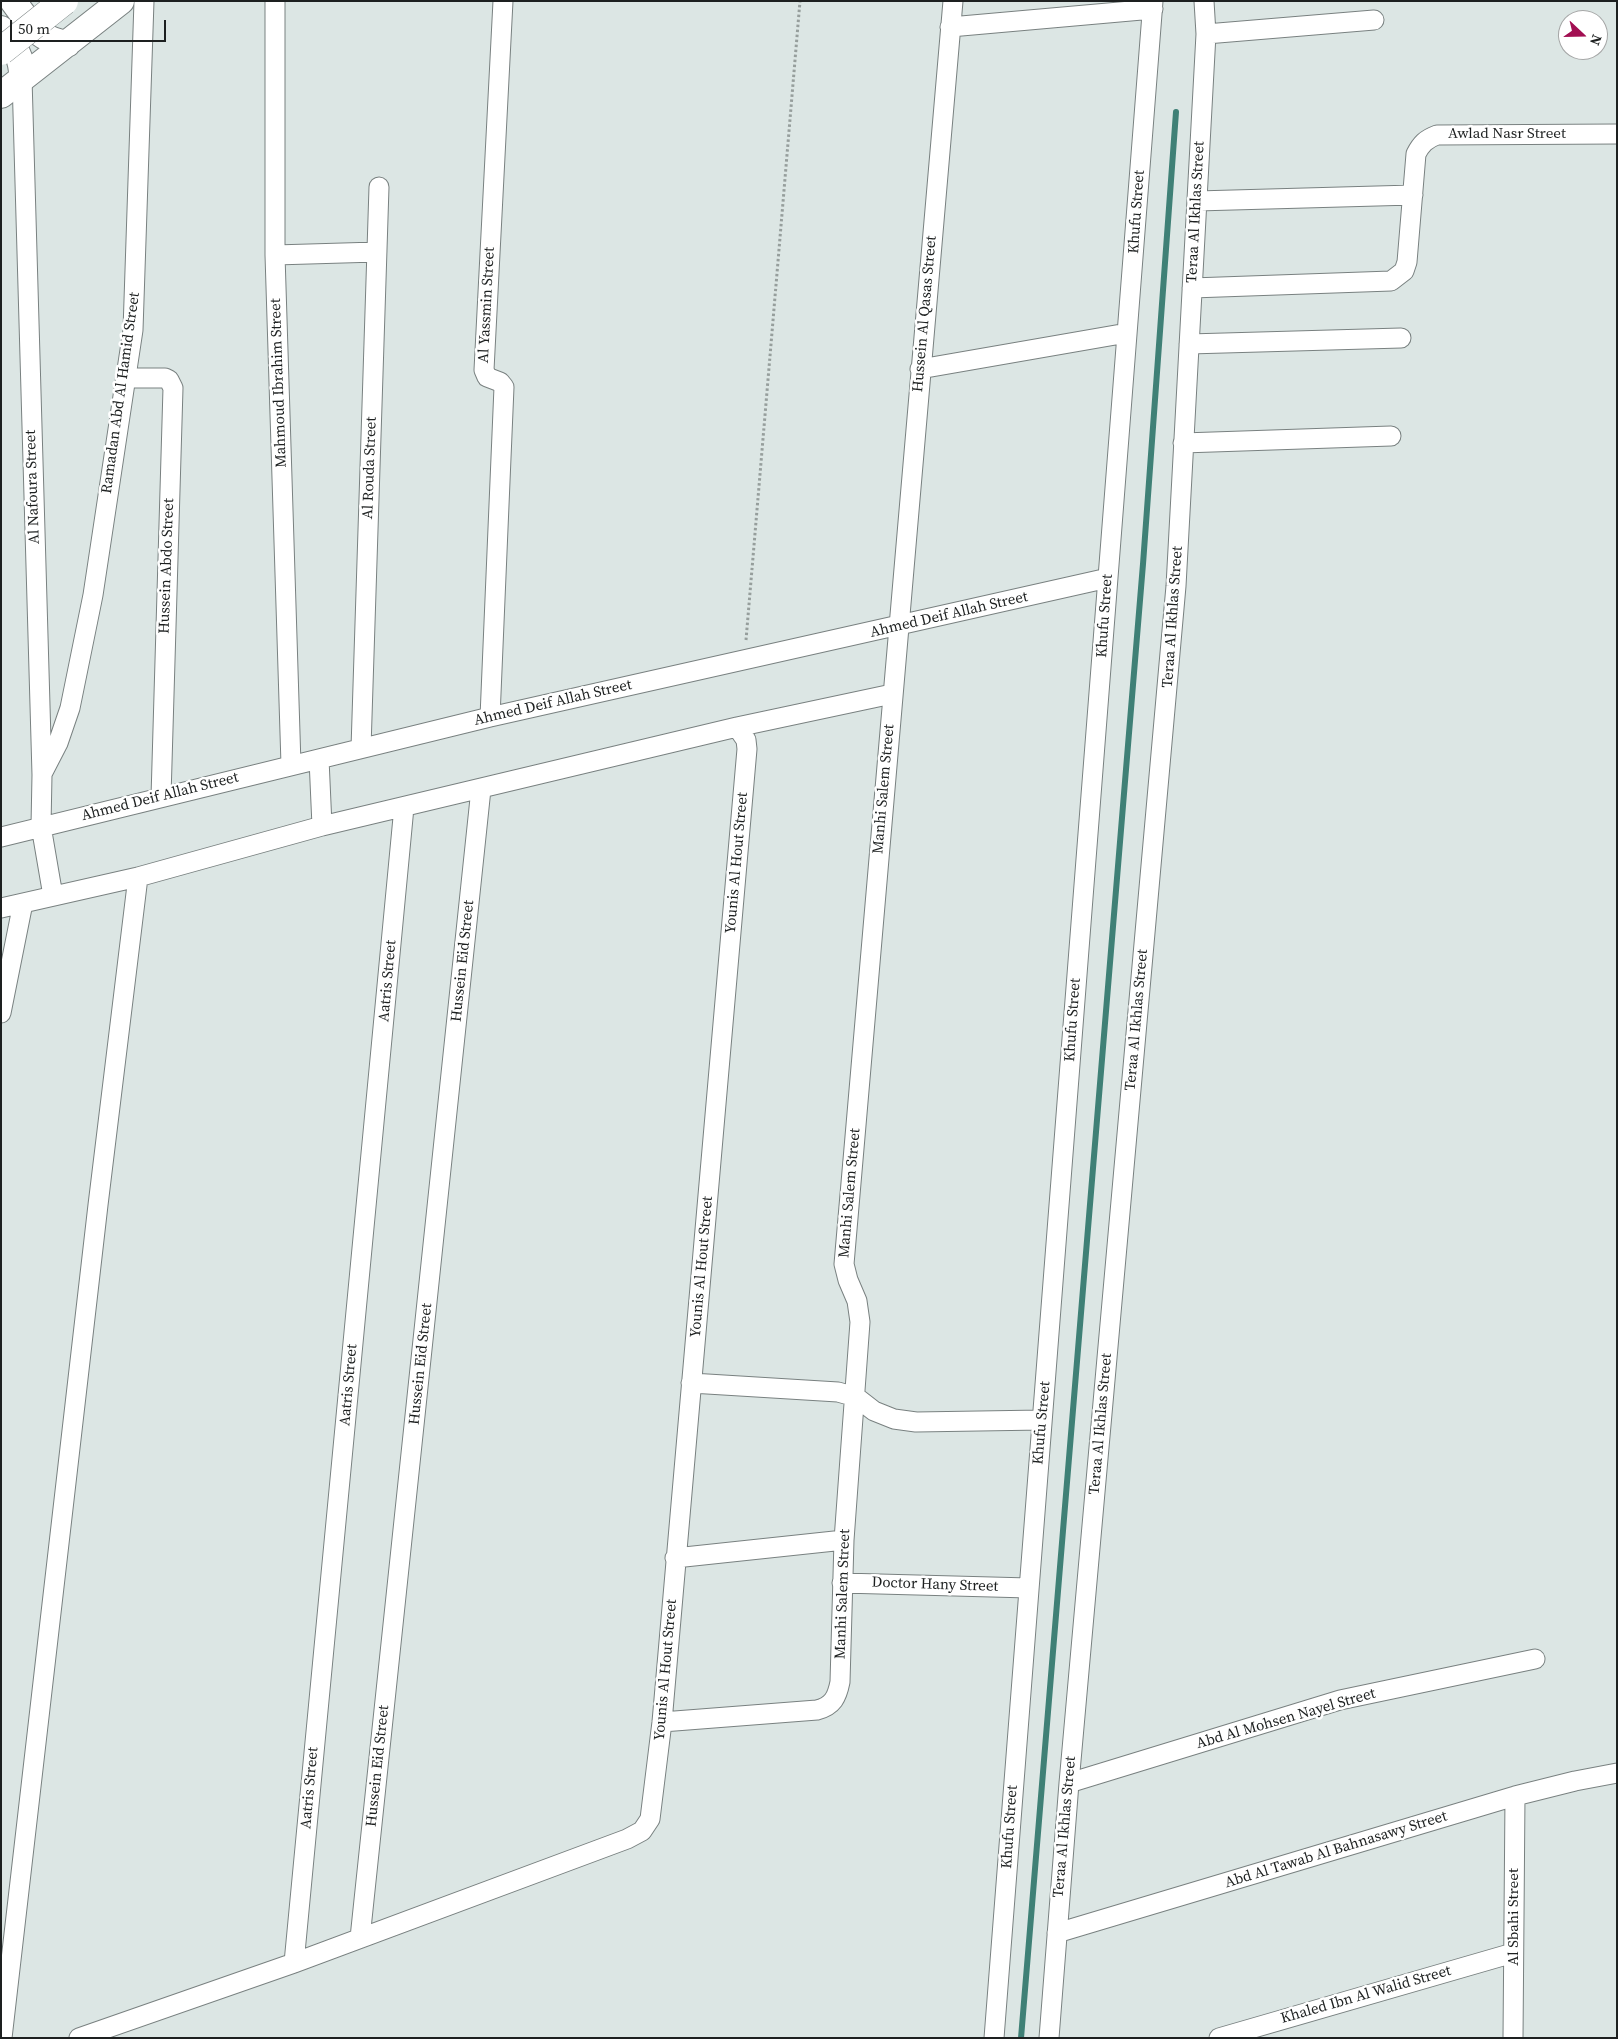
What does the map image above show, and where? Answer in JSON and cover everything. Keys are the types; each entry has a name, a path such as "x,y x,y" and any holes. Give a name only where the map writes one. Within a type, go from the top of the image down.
{"highway":[{"path":"1,50 64,1"}],"main road":[{"path":"13,1 34,30 50,39 67,44"},
{"path":"1,95 121,1"},
{"path":"1,29 19,54 22,78"}],"street":[{"name":"Ramadan Abd Al Hamid Street","path":"42,775 58,743 72,698 93,595 135,310 144,1"},
{"name":"Mahmoud Ibrahim Street","path":"275,1 274,255 291,765"},
{"name":"Al Yassmin Street","path":"490,717 504,388 502,383 487,378 484,370 503,1"},
{"name":"Hussein Al Qasas Street","path":"900,627 952,1"},
{"name":"Teraa Al Ikhlas Street","path":"1049,2038 1069,1783 1176,586 1206,34 1204,1"},
{"path":"950,27 1153,5"},
{"name":"Khufu Street","path":"994,2038 1153,5"},
{"path":"1206,34 1374,20"},
{"name":"Al Nafoura Street","path":"22,78 42,775 41,826 52,896"},
{"name":"Awlad Nasr Street","path":"1192,288 1391,281 1404,271 1407,262 1416,154 1421,145 1437,135 1617,134"},
{"name":"Al Rouda Street","path":"361,748 380,187"},
{"path":"1197,201 1413,195"},
{"path":"274,255 378,252"},
{"path":"920,369 1127,333"},
{"path":"1189,344 1401,338"},
{"name":"Hussein Abdo Street","path":"125,378 165,378 169,380 173,388 160,797"},
{"path":"1183,443 1392,436"},
{"name":"Ahmed Deif Allah Street","path":"1,837 490,717 900,627 1108,578"},
{"name":"Manhi Salem Street","path":"662,1722 818,1710 828,1707 837,1696 840,1682 844,1540 856,1398 860,1322 858,1300 848,1280 844,1264 892,694 900,627"},
{"path":"1,908 138,877 322,826 737,727 892,694"},
{"name":"Younis Al Hout Street","path":"360,1938 627,1839 642,1831 650,1819 653,1809 662,1722 747,750 746,740 737,727"},
{"path":"319,759 322,826"},
{"name":"Hussein Eid Street","path":"360,1938 481,789"},
{"name":"Aatris Street","path":"294,1962 404,807"},
{"path":"2,2038 99,1196 138,877"},
{"path":"1,1013 23,903"},
{"path":"692,1383 838,1392 856,1398 874,1411 894,1420 916,1422 1042,1420"},
{"path":"675,1558 844,1540"},
{"name":"Doctor Hany Street","path":"842,1583 1029,1588"},
{"name":"Abd Al Mohsen Nayel Street","path":"1069,1783 1340,1700 1535,1659"},
{"name":"Abd Al Tawab Al Bahnasawy Street","path":"1057,1934 1514,1796 1617,1773"},
{"name":"Al Sbahi Street","path":"1513,2038 1514,1796"},
{"path":"79,2038 360,1938"},
{"name":"Khaled Ibn Al Walid Street","path":"1219,2038 1514,1953"}],"path":[{"path":"744,660 800,1"}],"waterway":[{"path":"1021,2038 1143,564 1176,112"}]}
